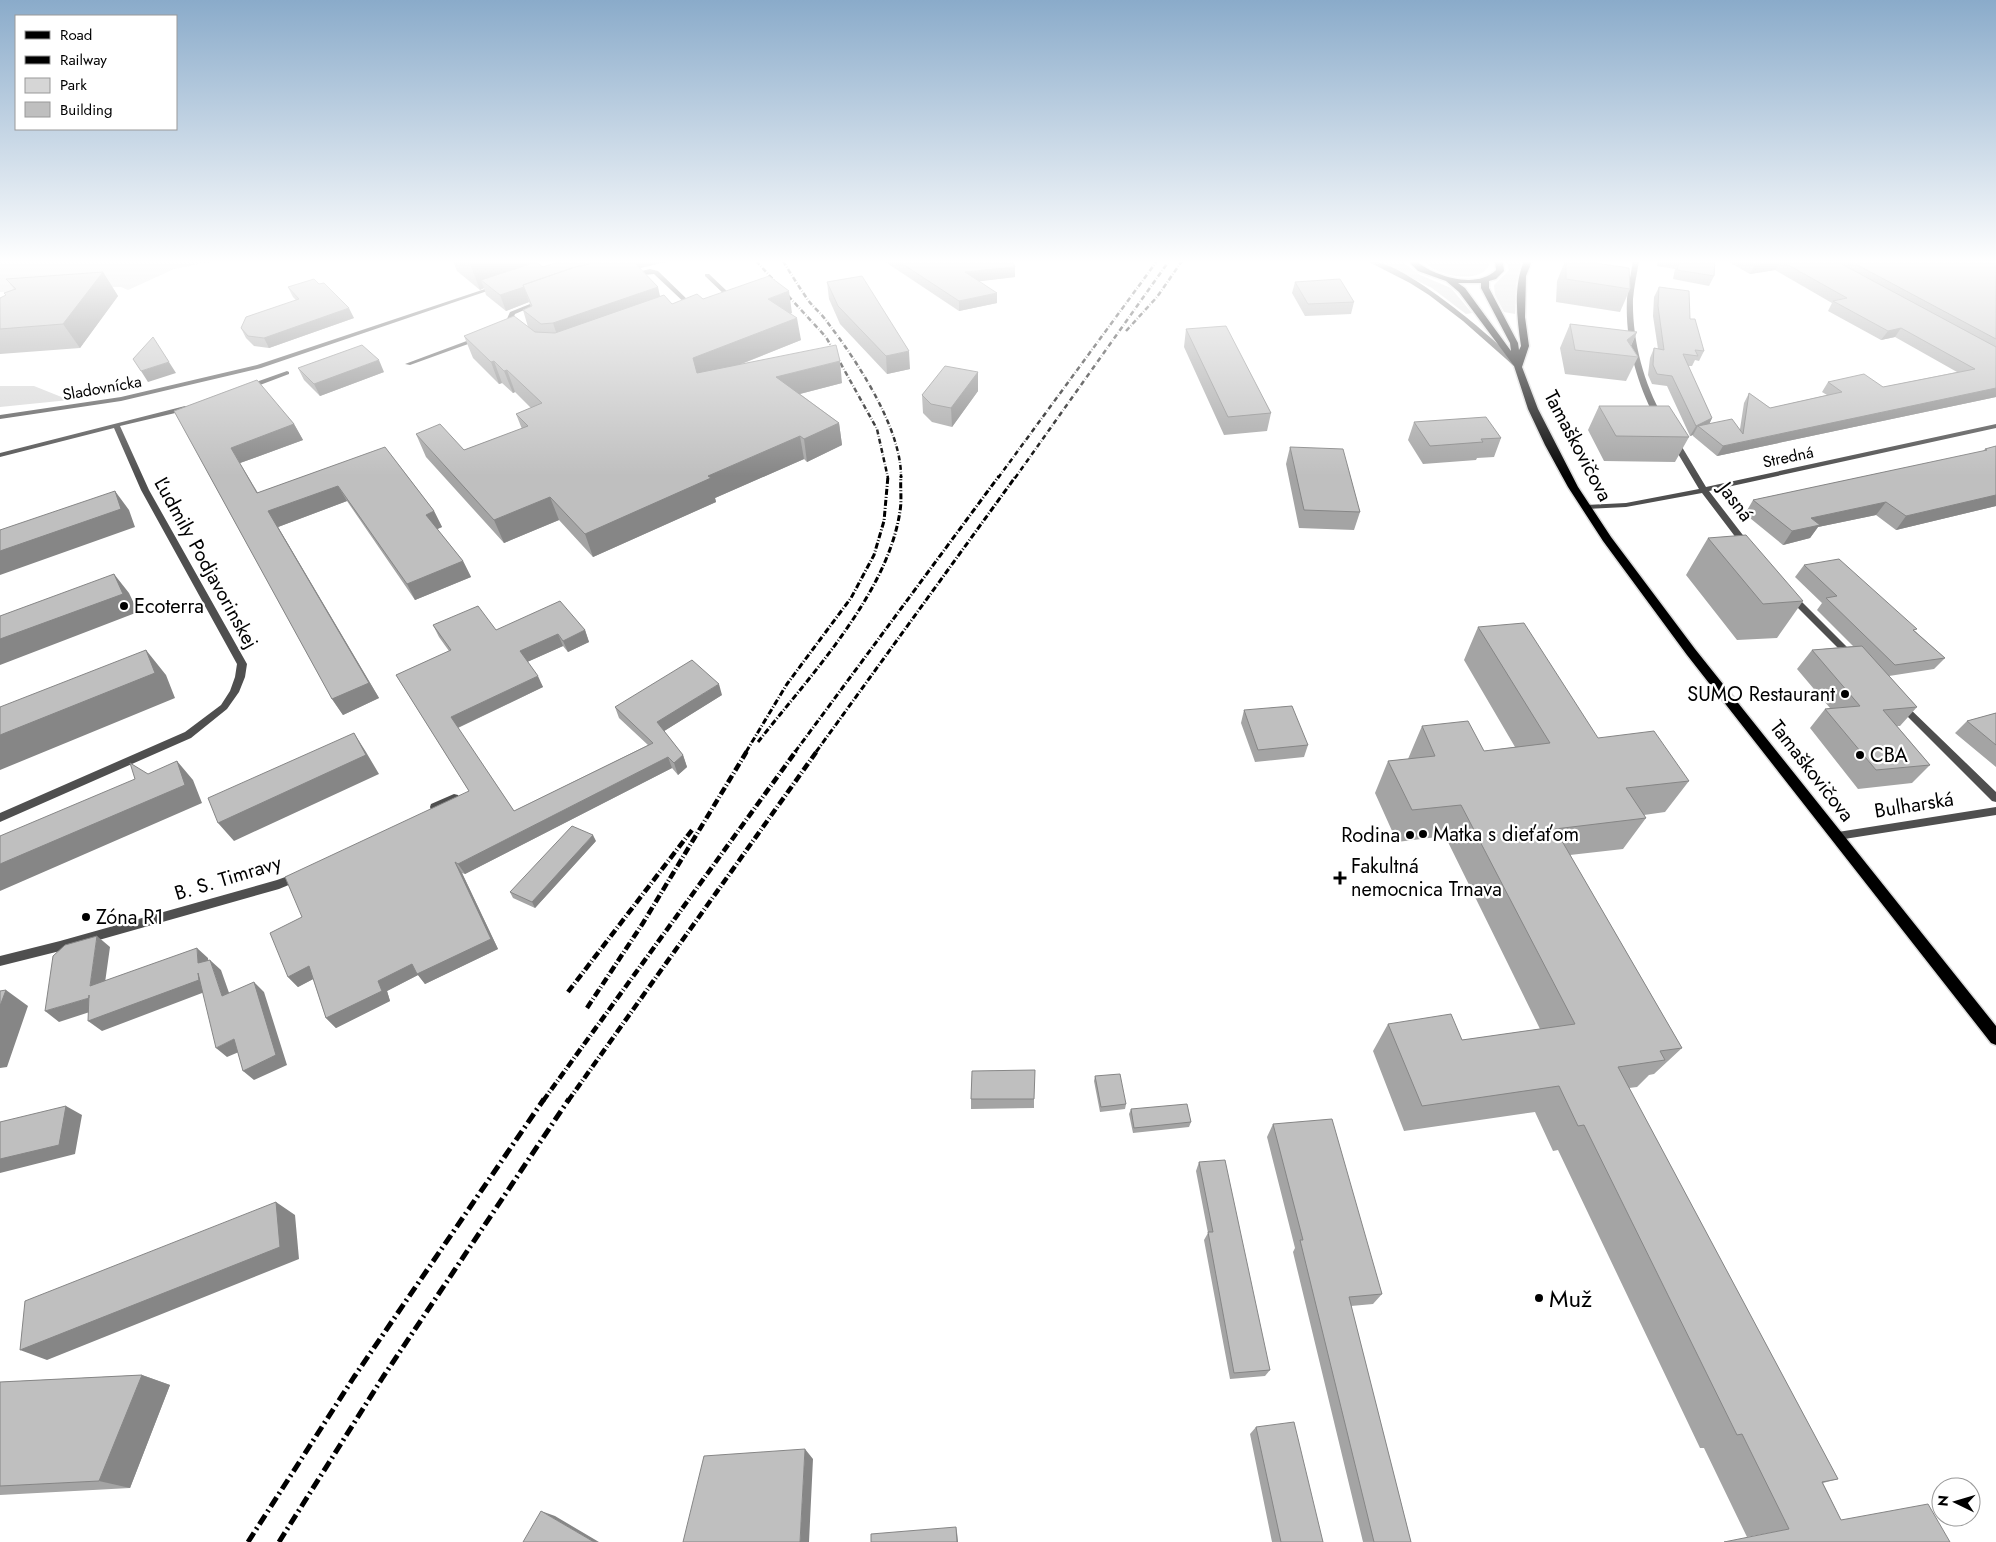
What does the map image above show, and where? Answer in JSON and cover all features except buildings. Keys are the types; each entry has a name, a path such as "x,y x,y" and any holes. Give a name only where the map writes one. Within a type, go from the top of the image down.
{"main road":[{"path":"1493,333 1518,367"},
{"name":"Tamaškovičova","path":"1509,333 1514,343 1518,367 1534,409 1550,445 1586,507 1675,631 1996,1038"},
{"path":"1518,367 1525,346 1523,333"}],"street":[{"name":"Sladovnícka","path":"0,417 121,399 259,367 360,333"},
{"path":"1480,333 1518,367"},
{"path":"1633,333 1635,347 1647,390 1656,412 1666,429"},
{"path":"408,364 487,336"},
{"path":"235,391 287,373"},
{"path":"0,455 189,406"},
{"name":"Ľudmily Podjavorinskej","path":"0,818 188,735 224,707 234,692 240,677 242,664 144,490 116,425"},
{"name":"Stredná","path":"1586,507 1626,505 1704,490 1996,426"},
{"name":"Jasná","path":"1672,437 1704,490 1750,549"},
{"path":"1786,590 1858,663"},
{"path":"1892,697 1996,798"},
{"path":"428,811 454,798"},
{"name":"Bulharská","path":"1838,836 1996,811"},
{"name":"B. S. Timravy","path":"0,960 60,946 279,884 314,869"}],"green space":[{"path":"0,386 34,386 69,400 0,407"}],"railway":[{"path":"822,333 877,429 888,477"},
{"path":"835,333 852,356 886,417 894,438 901,478"},
{"path":"998,478 1104,333"},
{"path":"1015,478 1118,333"},
{"path":"795,752 999,476"},
{"path":"816,752 1016,476"},
{"path":"746,752 787,684 851,598 874,555 884,521 888,477"},
{"path":"758,742 843,634 863,604 880,573 893,542 900,511 901,478"},
{"path":"587,1008 643,923 747,751"},
{"path":"543,1101 796,751"},
{"path":"568,1101 817,751"},
{"path":"568,992 692,830"},
{"path":"248,1542 354,1377 544,1099"},
{"path":"279,1542 383,1377 569,1099"}],"place":[{"name":"Ecoterra","path":"124,606"},
{"name":"SUMO Restaurant","path":"1845,694"},
{"name":"CBA","path":"1860,755"},
{"name":"Matka s dieťaťom","path":"1423,834"},
{"name":"Rodina","path":"1410,835"},
{"name":"Fakultná nemocnica Trnava","path":"1340,878"},
{"name":"Zóna R1","path":"86,917"},
{"name":"Muž","path":"1539,1298"}]}
